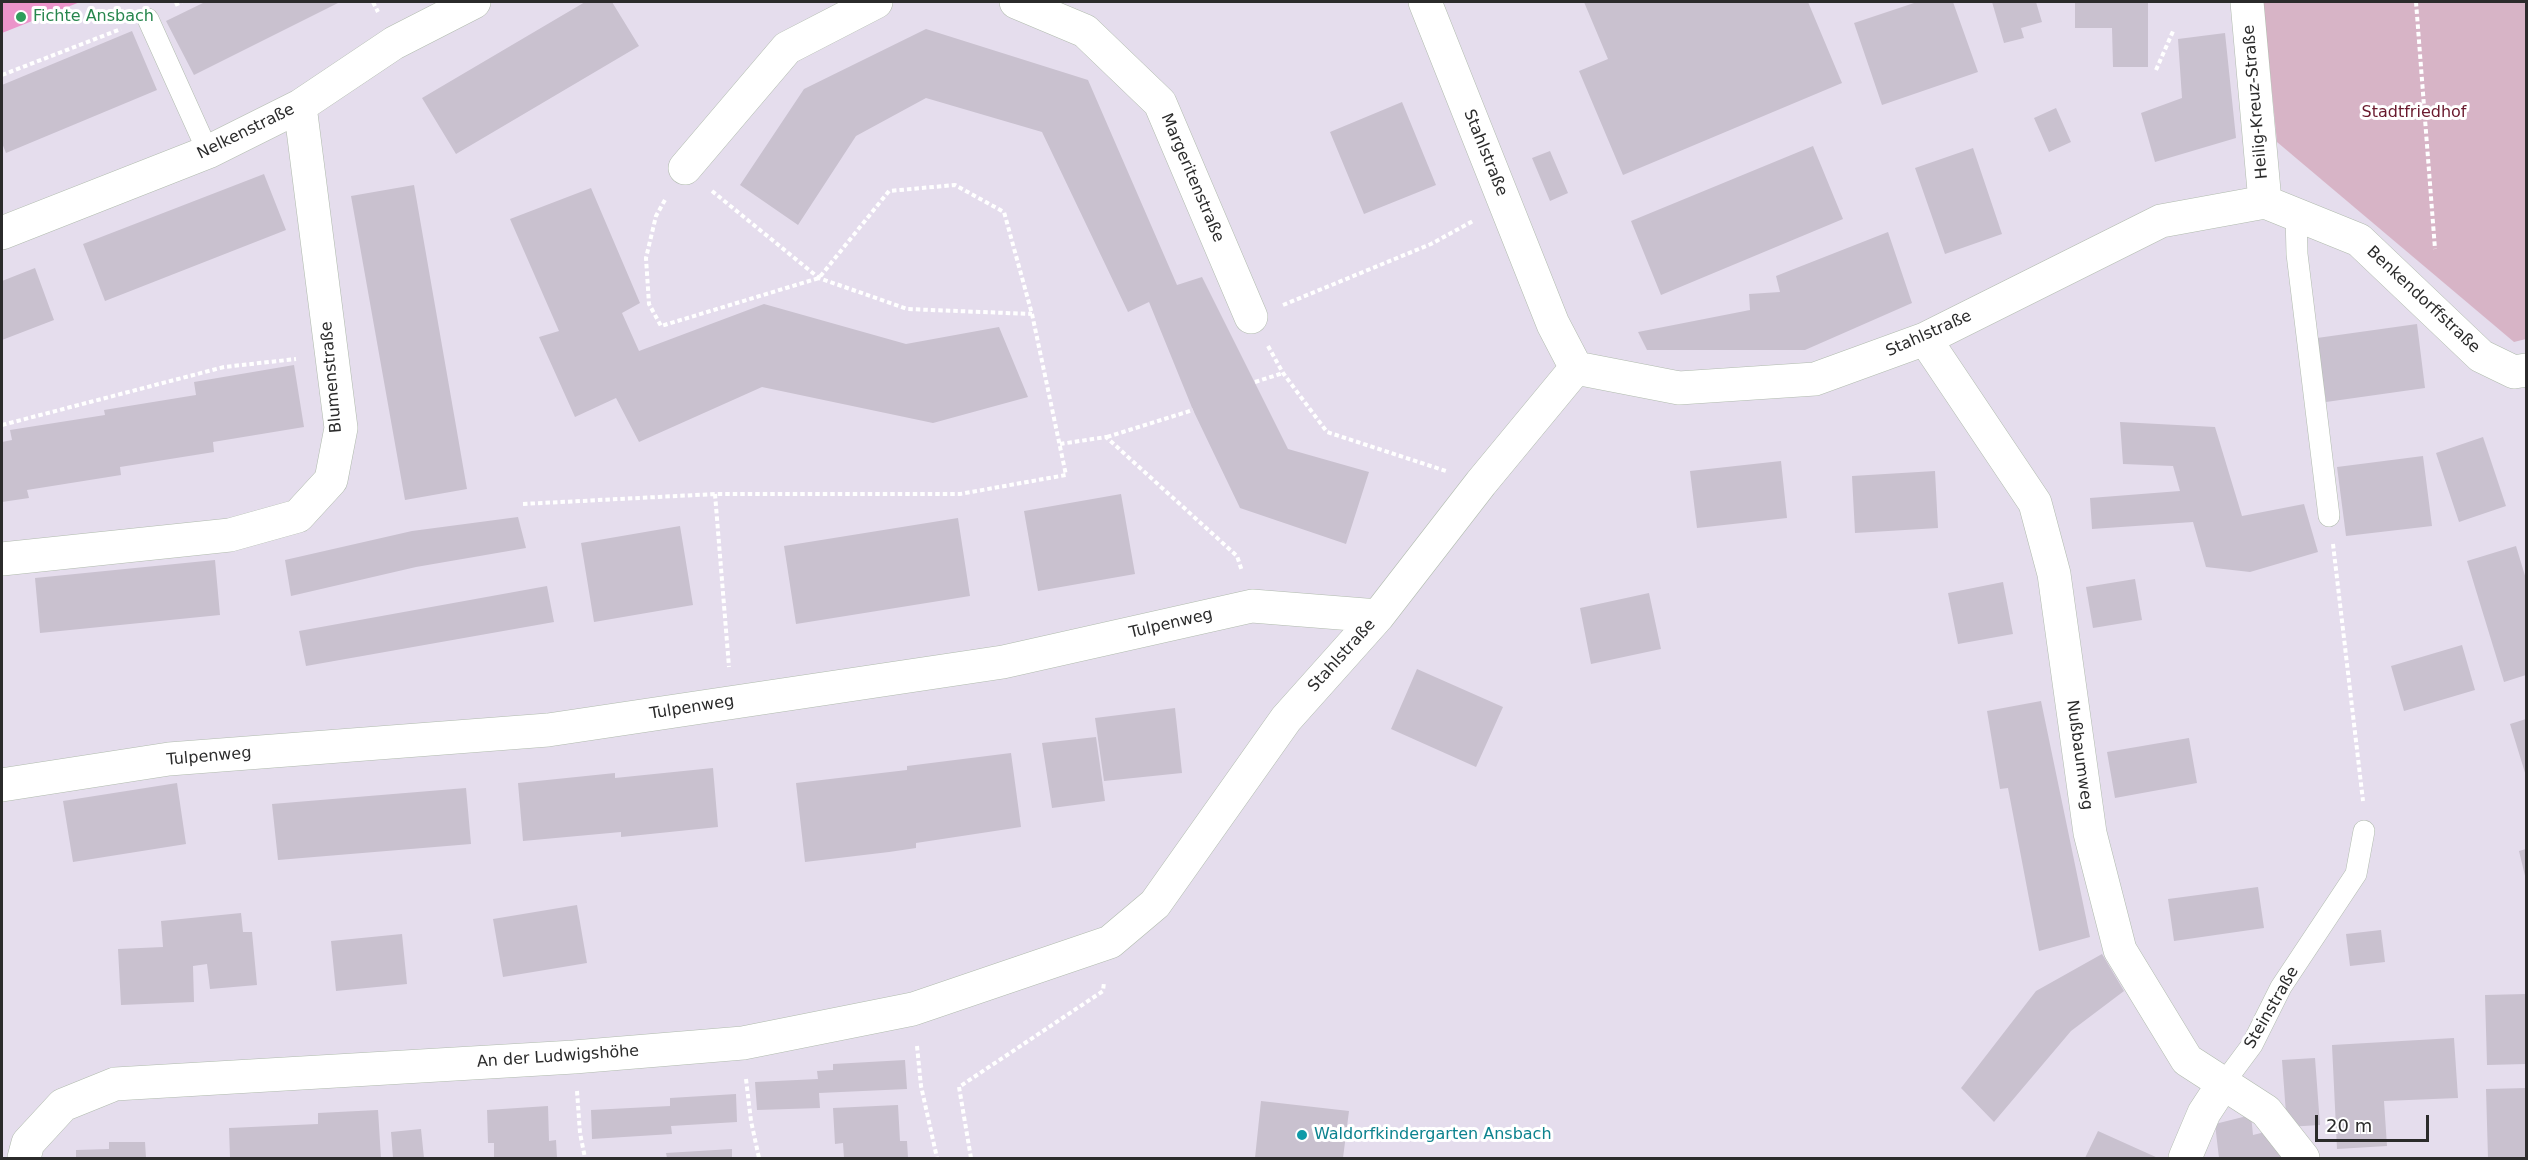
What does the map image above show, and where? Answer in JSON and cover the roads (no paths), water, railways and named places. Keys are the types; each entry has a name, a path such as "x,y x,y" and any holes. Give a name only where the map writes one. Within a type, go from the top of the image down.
{"street":[{"name":"Nelkenstraße","path":"2,230 208,152 300,106 394,43 474,2"},
{"path":"685,168 787,48 876,2"},
{"name":"Margeritenstraße","path":"1016,2 1085,31 1160,103 1251,317"},
{"name":"Stahlstraße","path":"1425,2 1553,324 1576,369"},
{"name":"Heilig-Kreuz-Straße","path":"2247,2 2265,202"},
{"name":"Blumenstraße","path":"2,559 230,535 298,516 331,480 340,428 300,106"},
{"name":"Stahlstraße","path":"1576,369 1679,388 1815,379 1925,339 2161,221 2265,202"},
{"name":"Benkendorffstraße","path":"2265,202 2359,240 2481,357 2522,377"},
{"name":"Nußbaumweg","path":"1925,339 2035,503 2054,574 2090,833 2120,950 2187,1060 2223,1084"},
{"name":"Stahlstraße","path":"1110,942 1155,904 1286,719 1378,616 1480,483 1576,369"},
{"name":"Tulpenweg","path":"2,785 169,759 548,730 1003,662 1252,606 1378,616"},
{"name":"An der Ludwigshöhe","path":"24,1158 28,1143 63,1105 116,1084 574,1057 743,1043 913,1009 1110,942"},
{"path":"2185,1158 2204,1113 2223,1084 2265,1111 2303,1158"}],"lane":[{"path":"148,19 208,152"},
{"path":"2296,214 2297,254 2329,516"},
{"name":"Steinstraße","path":"2223,1084 2252,1045 2281,987 2356,873 2364,831"}],"place":[{"name":"Fichte Ansbach","path":"21,17"},
{"name":"Waldorfkindergarten Ansbach","path":"1302,1135"}],"park label":[{"name":"Stadtfriedhof","path":"2414,113"}]}
